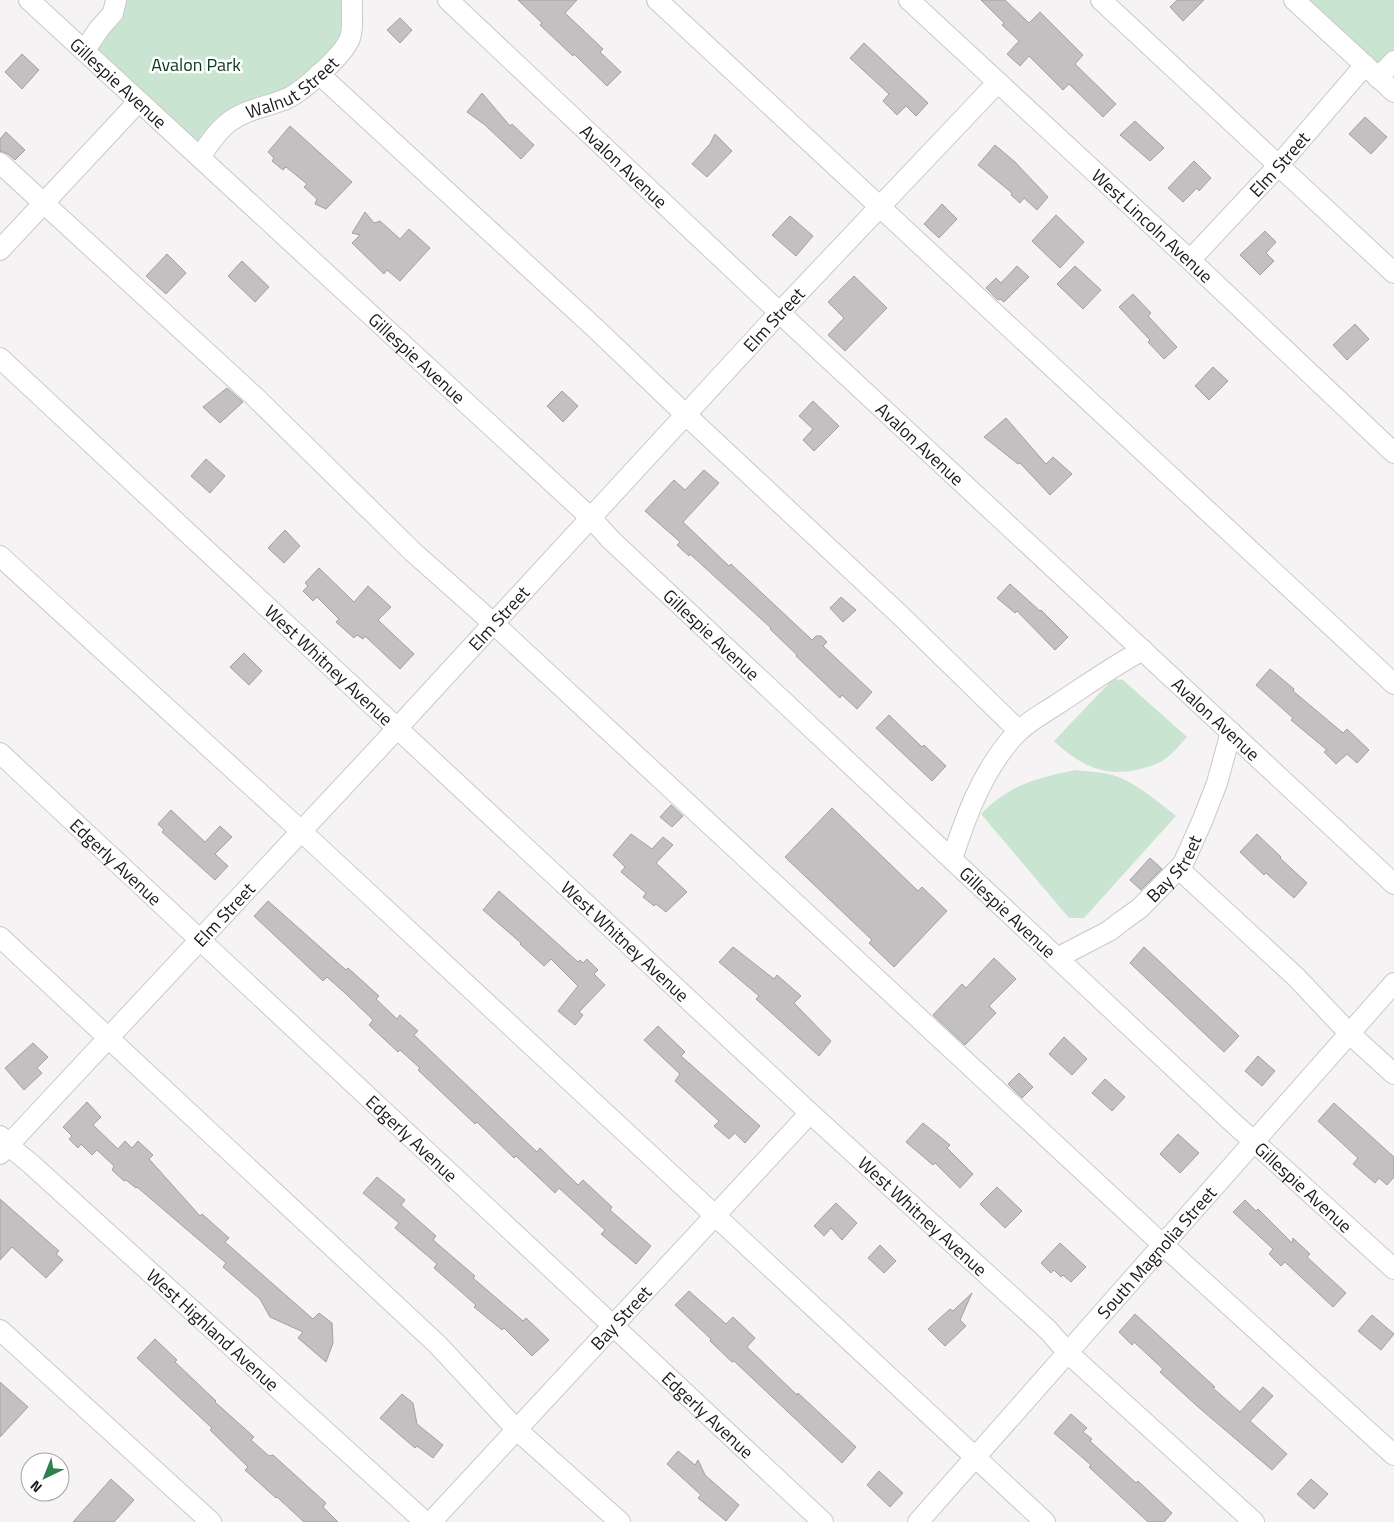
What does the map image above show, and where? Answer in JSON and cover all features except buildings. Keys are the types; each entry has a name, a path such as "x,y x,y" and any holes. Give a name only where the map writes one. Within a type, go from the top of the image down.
{"street":[{"name":"Gillespie Avenue","path":"29,0 591,518 611,540 1057,958 1394,1269"},
{"path":"84,51 113,13 116,0"},
{"name":"Walnut Street","path":"200,158 210,142 229,122 249,111 287,98 307,85 334,60 349,40 352,30 352,0"},
{"name":"Avalon Avenue","path":"448,0 1394,884"},
{"path":"657,0 1394,684"},
{"name":"West Lincoln Avenue","path":"909,0 1190,260 1394,453"},
{"path":"1101,0 1394,273"},
{"path":"1294,0 1394,92"},
{"name":"Elm Street","path":"1190,260 1278,166 1372,72 1394,61"},
{"path":"319,74 595,328 900,615 1018,731"},
{"name":"Elm Street","path":"3,1145 109,1038 780,312 998,82"},
{"path":"0,250 138,101"},
{"path":"0,163 255,397 413,552 493,623 1162,1244 1394,1455"},
{"name":"West Whitney Avenue","path":"0,358 810,1113 1048,1330 1068,1353 1254,1522"},
{"path":"0,556 301,831 1045,1522"},
{"path":"952,859 971,804 982,782 1001,752 1018,731 1034,718 1116,664 1143,650"},
{"name":"Bay Street","path":"1057,958 1109,931 1122,922 1140,908 1183,864 1217,783 1231,732"},
{"name":"Edgerly Avenue","path":"0,753 823,1522"},
{"path":"1179,869 1296,977 1349,1033 1394,1074"},
{"path":"0,937 438,1345 517,1430 620,1522"},
{"name":"South Magnolia Street","path":"918,1522 1394,983"},
{"name":"Bay Street","path":"431,1522 810,1113"},
{"name":"West Highland Avenue","path":"3,1145 39,1171 424,1522"},
{"path":"0,1330 211,1522"}],"green space":[{"name":"Avalon Park","path":"119,0 350,0 349,29 306,83 249,108 200,154 87,50"},
{"path":"1301,0 1394,0 1394,54 1378,70"},
{"path":"1113,679 1123,680 1187,737 1174,752 1162,761 1147,767 1127,771 1115,772 1104,770 1083,763 1054,741"},
{"path":"1075,770 1119,777 1145,792 1176,816 1084,918 1069,918 981,814 1013,789 1047,776"}]}
